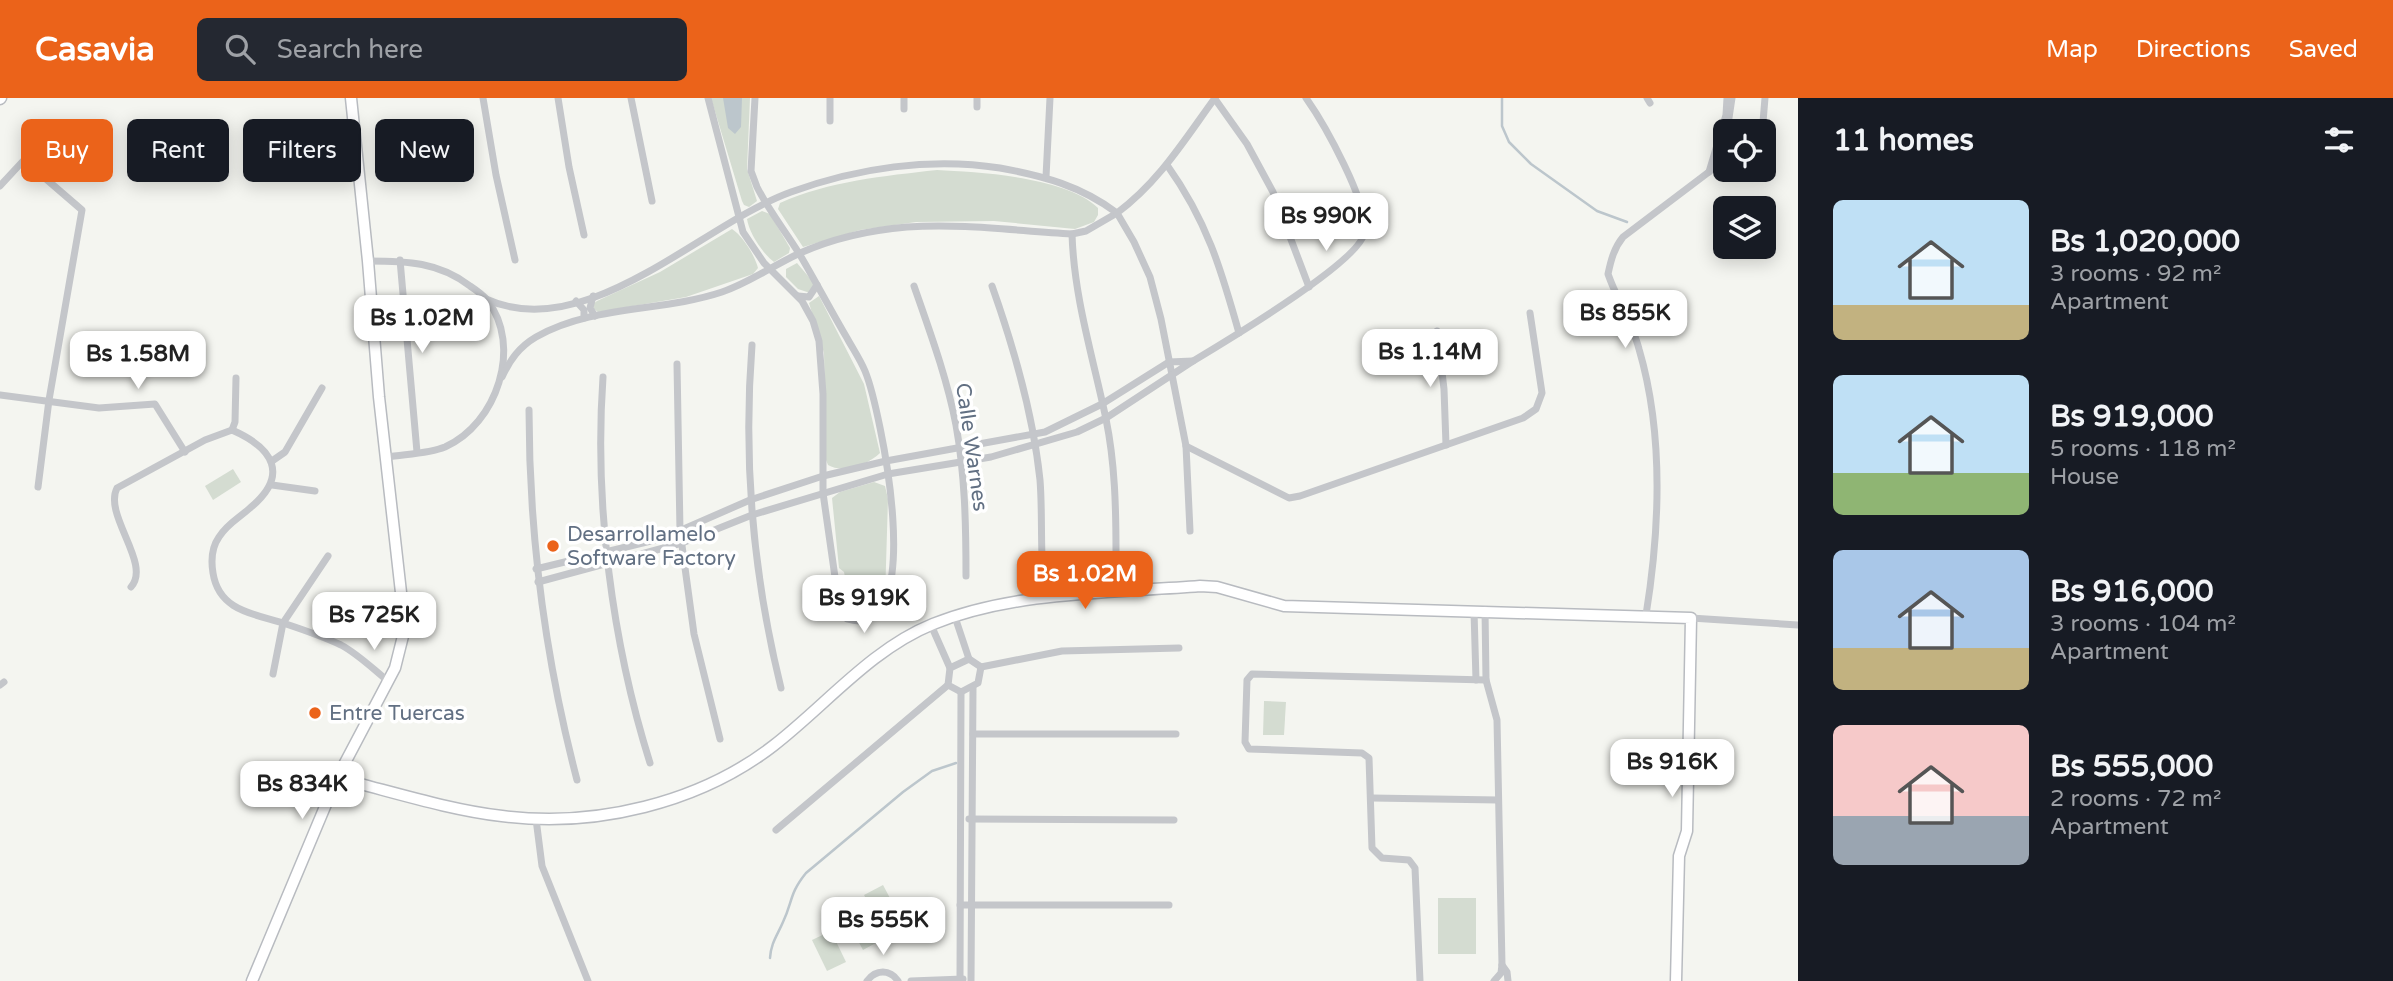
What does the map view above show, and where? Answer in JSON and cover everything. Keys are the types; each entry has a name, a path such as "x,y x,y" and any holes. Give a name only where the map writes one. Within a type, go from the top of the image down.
{"street":[{"path":"252,981 337,778 388,681 401,650 405,628 351,98"},
{"path":"483,98 514,260"},
{"path":"558,98 584,235"},
{"path":"631,98 652,201"},
{"path":"708,98 743,232 771,270 797,296 813,321 818,341 822,394 823,493 839,605 847,618 858,622 881,610 888,597 892,565 894,530 888,474 874,395 864,368 799,254 765,204 751,171 755,98"},
{"path":"830,98 830,121"},
{"path":"904,98 904,108"},
{"path":"977,98 977,107"},
{"path":"1046,177 1051,98"},
{"path":"387,457 445,447 472,429 482,416 510,359 525,345 551,330 584,318 699,299 742,284 799,254 850,237 906,227 963,226 1072,234 1086,231 1117,213 1146,189 1167,165 1215,98 1247,144 1273,192 1309,287"},
{"path":"538,582 681,543 752,515 888,474 1035,446 1077,432 1106,418 1309,287 1358,244 1364,234 1360,208 1336,145 1306,98"},
{"path":"1709,172 1726,115 1727,98"},
{"path":"1728,119 1732,98"},
{"path":"1763,119 1765,98"},
{"path":"0,186 24,160 82,210 49,400 38,488"},
{"path":"368,261 400,260 439,267 461,279 486,299 518,310 533,310 576,301 635,280 740,216 836,177 895,166 940,163 984,166 1046,177 1094,196 1117,213 1150,277 1186,446 1190,531"},
{"path":"1167,165 1188,194 1211,240 1239,333"},
{"path":"1646,615 1658,496 1656,449 1640,350 1608,274 1615,247 1623,237 1713,169"},
{"path":"1072,234 1077,295 1106,418 1116,498 1116,553"},
{"path":"400,260 417,452"},
{"path":"797,296 809,297 817,285"},
{"name":"Calle Warnes","path":"914,286 941,365 961,460 966,576"},
{"path":"992,286 1021,379 1033,435 1040,481 1042,556"},
{"path":"593,296 590,308 595,316"},
{"path":"486,299 496,316 503,343 502,377"},
{"path":"576,301 583,310 584,318"},
{"path":"1186,446 1289,498 1523,418 1536,408 1542,393 1530,313"},
{"path":"1437,331 1444,389 1446,445"},
{"path":"752,345 748,422 750,500 766,618 781,688"},
{"path":"536,569 680,531 750,500 823,476 886,461 1033,435 1068,422 1102,404 1169,362 1193,361"},
{"path":"677,364 681,543 694,634 720,739"},
{"path":"603,377 600,462 608,564 633,700 650,763"},
{"path":"131,587 136,582 136,575 113,496 117,488 205,440 232,430 235,422 236,378"},
{"path":"272,461 285,452 322,388"},
{"path":"0,395 99,408 155,404 185,452"},
{"path":"529,410 531,519 536,569 558,708 577,780"},
{"path":"232,430 259,445 272,461 272,485 252,507 230,523 218,539 212,554 213,573 222,594 231,605 244,613 283,623 343,646 388,681"},
{"path":"272,485 315,491"},
{"path":"273,674 283,623 328,556"},
{"path":"337,778 489,814 536,819 606,815 648,805 689,792 730,773 772,746 886,651 931,625 1004,604 1049,598 1200,586 1217,587 1284,606 1646,615 1798,625"},
{"path":"1476,680 1480,610"},
{"path":"1480,610 1486,680 1497,720 1502,965 1501,973 1494,981"},
{"path":"955,617 969,659 981,667 1062,651 1179,648"},
{"path":"1675,981 1679,856 1687,831 1691,618"},
{"path":"776,830 948,685 950,668 931,625"},
{"path":"950,668 969,659"},
{"path":"948,685 961,692 973,688 978,683 981,667"},
{"path":"1420,981 1415,868 1409,860 1382,858 1374,853 1371,762 1362,753 1249,749 1245,742 1249,676 1486,680"},
{"path":"911,981 972,980 973,688"},
{"path":"960,980 961,692"},
{"path":"973,734 1176,734"},
{"path":"1372,799 1499,800"},
{"path":"536,819 541,866 588,981"},
{"path":"960,819 1174,820"},
{"path":"960,905 1169,905"},
{"path":"1502,965 1507,972 1508,981"},
{"path":"867,981 876,972 883,971 895,976 898,981"}],"shaded area":[{"path":"711,98 750,98 747,169 757,201 749,207 742,201"},
{"path":"723,98 742,98 741,127 735,134 728,128"},
{"path":"937,170 976,172 1045,183 1084,198 1098,208 1098,215 1094,222 1075,229 994,221 916,222 860,230 803,247 778,209 780,203 837,184"},
{"path":"762,211 770,214 790,248 789,253 774,262 757,243 748,225 747,219"},
{"path":"732,229 744,241 754,258 758,268 753,274 686,297 598,312 594,309 593,304 597,301 660,272"},
{"path":"797,263 814,283 810,293 798,289 786,277 786,269"},
{"path":"819,296 864,384 880,453 863,464 848,468 834,468 828,465 826,460 824,353 809,303"},
{"path":"233,469 241,482 213,500 205,486"},
{"path":"874,482 885,486 888,499 885,598 870,614 853,616 845,608 849,598 844,572 839,568 832,498 840,492"},
{"path":"1264,701 1286,702 1284,735 1263,735"},
{"path":"883,885 900,917 881,927 864,895"},
{"path":"1438,898 1476,898 1476,954 1438,954"},
{"path":"863,900 883,939 863,950 842,911"},
{"path":"831,931 846,962 827,971 812,940"}],"waterway":[{"path":"1502,98 1502,126 1509,142 1531,164 1597,211 1627,222"},
{"path":"770,958 794,892 806,873 903,792 932,771 956,763"}],"place":[{"name":"Desarrollamelo Software Factory","path":"553,546"},
{"name":"Entre Tuercas","path":"315,713"}]}
